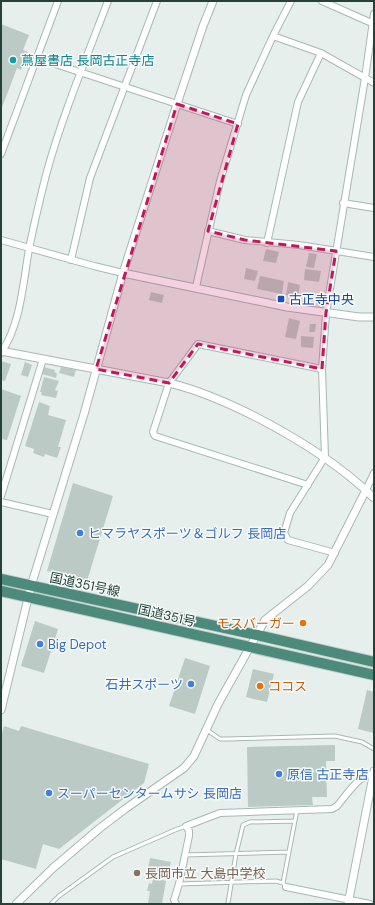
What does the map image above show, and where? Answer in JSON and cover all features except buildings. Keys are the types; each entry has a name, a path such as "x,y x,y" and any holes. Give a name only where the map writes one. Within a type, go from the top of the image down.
{"highway":[{"name":"国道351号線","path":"1,579 374,662"},
{"name":"国道351号","path":"1,591 374,675"}],"street":[{"path":"1,154 58,1"},
{"path":"108,1 80,73 53,150 29,248 19,306 13,330 2,352 189,388 229,404 295,439 325,457 374,498"},
{"path":"71,260 90,178 157,1"},
{"path":"1,710 31,586 123,273 177,104 213,1"},
{"path":"196,287 220,181 249,89 291,1"},
{"path":"322,1 373,23"},
{"path":"335,553 288,540 284,533 290,513 325,457 322,369 326,313 343,203 365,78 374,14"},
{"path":"273,36 321,53 374,83"},
{"path":"267,243 298,102 321,53"},
{"path":"37,58 238,124"},
{"path":"343,203 374,208"},
{"path":"208,231 245,240 299,245 374,257"},
{"path":"1,240 123,273 287,307 359,317 374,317"},
{"path":"308,485 155,436 154,432 169,383 198,344 322,369"},
{"path":"1,496 43,359"},
{"path":"16,904 53,868 100,828 125,808 184,768 194,756 218,704 265,620 308,586 328,565 374,473"},
{"path":"1,502 53,514"},
{"path":"176,904 174,900 179,884 189,836 189,831 186,826 220,813 332,809 337,806 363,776 374,773 348,902"},
{"path":"285,885 348,902 370,904"}],"lane":[{"path":"207,730 220,739 335,736 362,742 374,750"},
{"path":"179,884 276,881 285,885 289,852 297,810"},
{"path":"228,903 242,826 250,822 295,822"},
{"path":"51,904 59,896 113,857 186,826"},
{"path":"185,855 289,852"}],"highlighted area":[{"path":"177,104 238,124 208,231 245,240 336,251 326,313 322,369 198,344 169,383 96,369"}],"place":[{"name":"蔦屋書店 長岡古正寺店","path":"13,60"},
{"name":"古正寺中央","path":"281,299"},
{"name":"ヒマラヤスポーツ＆ゴルフ 長岡店","path":"80,533"},
{"name":"モスバーガー","path":"303,623"},
{"name":"Big Depot","path":"40,644"},
{"name":"石井スポーツ","path":"191,684"},
{"name":"ココス","path":"260,686"},
{"name":"原信 古正寺店","path":"279,774"},
{"name":"スーパーセンタームサシ 長岡店","path":"49,793"},
{"name":"長岡市立 大島中学校","path":"137,873"}]}
